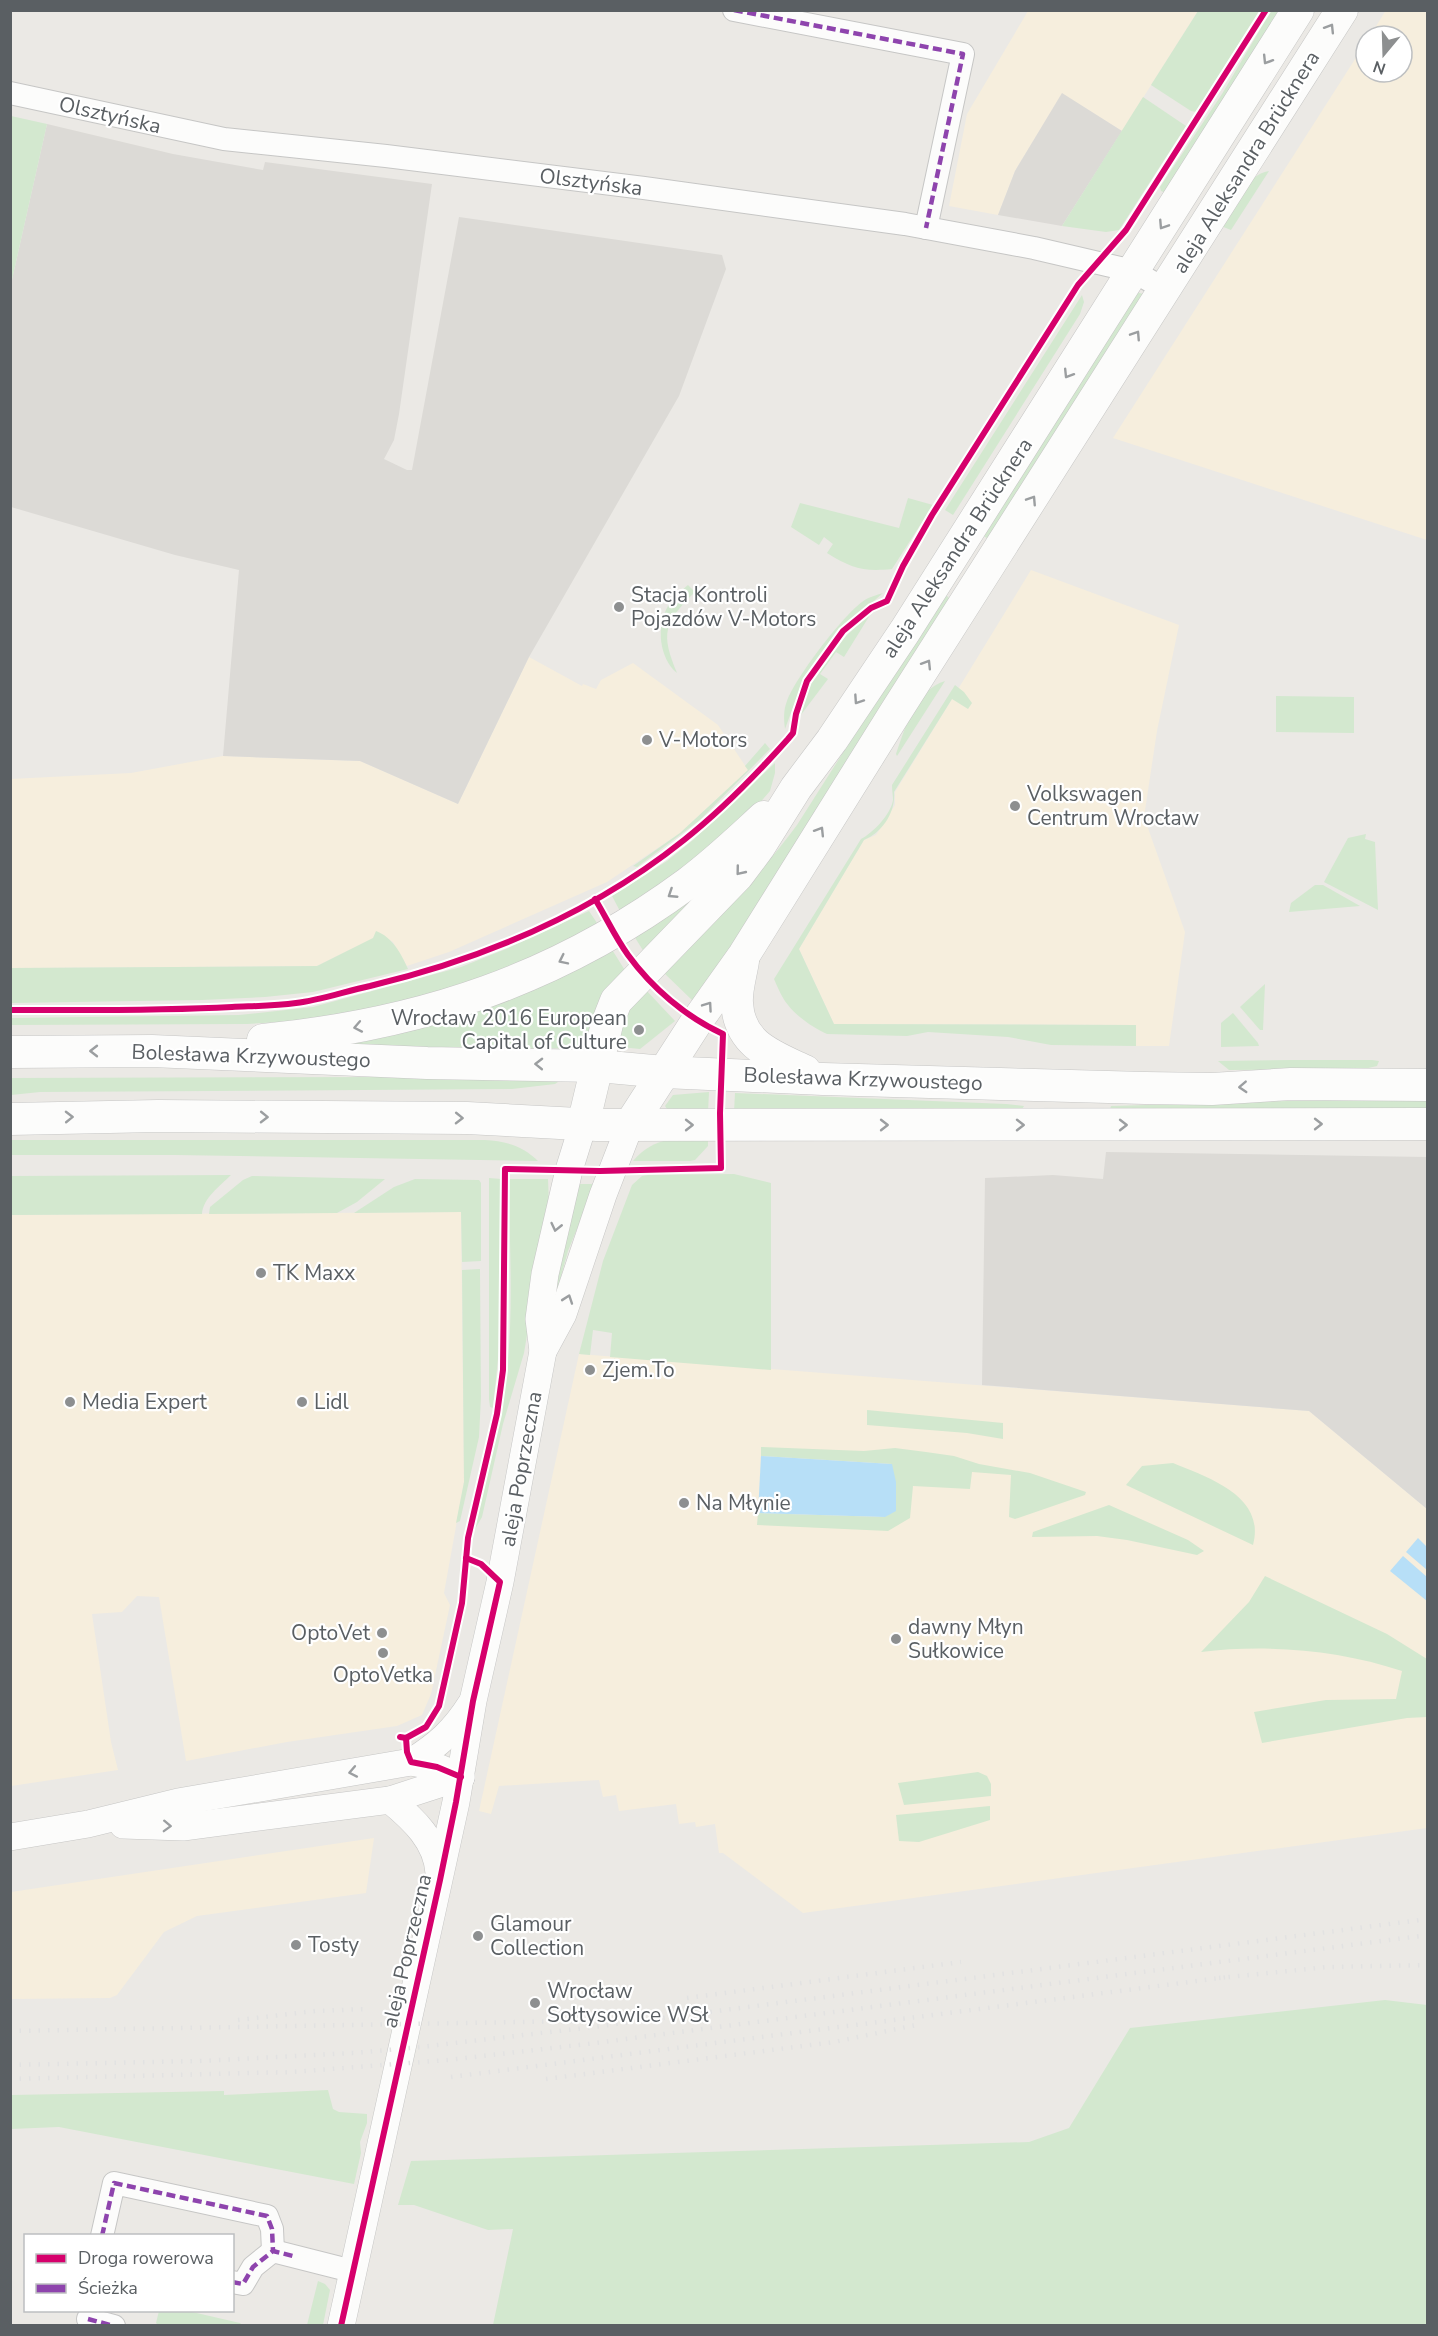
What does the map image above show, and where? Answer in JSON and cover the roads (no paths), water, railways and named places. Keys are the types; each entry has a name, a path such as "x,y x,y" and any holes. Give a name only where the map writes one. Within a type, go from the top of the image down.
{"main road":[{"name":"aleja Aleksandra Brücknera","path":"583,1125 607,1024 616,1001 738,875 759,847 796,788 832,740 905,631 1298,10"},
{"name":"aleja Aleksandra Brücknera","path":"630,1125 744,955 889,722 1166,290 1341,10"},
{"path":"152,1051 337,1031 432,1011 480,995 577,953 670,895 721,856 796,788"},
{"path":"744,955 737,1003 748,1035 763,1052 822,1079"},
{"name":"Bolesława Krzywoustego","path":"10,1052 152,1051 427,1063 598,1066 664,1072 822,1079 1212,1089 1291,1084 1428,1085"},
{"name":"Bolesława Krzywoustego","path":"10,1119 158,1116 443,1118 583,1125 1428,1124"}],"street":[{"path":"734,10 963,54 926,228"},
{"name":"Olsztyńska","path":"10,93 224,139 386,156 644,188 926,228 1034,248 1132,272 1166,290"},
{"name":"aleja Poprzeczna","path":"341,2325 461,1777 473,1701 500,1582 543,1351 539,1319 545,1274 569,1170 583,1125"},
{"name":"aleja Poprzeczna","path":"543,1351 563,1314 603,1195 630,1125"},
{"path":"411,1762 440,1743 457,1727 473,1701"},
{"path":"10,1836 88,1824 178,1802 411,1762 436,1767 461,1777"},
{"path":"88,1824 183,1827 390,1800 461,1777"},
{"path":"390,1800 409,1816 428,1838 439,1863 440,1880"},
{"path":"102,2234 114,2183 267,2216 272,2229 273,2251"},
{"path":"273,2251 352,2271"},
{"path":"234,2282 243,2284 253,2267 273,2251"},
{"path":"88,2318 114,2325"}],"water":[{"path":"761,1456 892,1464 896,1482 896,1511 885,1517 758,1513"},
{"path":"1418,1538 1427,1547 1427,1570 1406,1552"},
{"path":"1403,1556 1427,1577 1427,1601 1390,1571"}],"railway":[{"path":"10,2065 199,2061 354,2053 420,2047 593,2027 1428,1919"},
{"path":"10,2079 292,2072 448,2060 1428,1935"},
{"path":"687,1998 961,1962"},
{"path":"1219,1978 1328,1967 1428,1965"},
{"path":"451,2077 1228,1977"},
{"path":"238,2020 315,2011 367,2009"},
{"path":"10,2031 578,2021"},
{"path":"546,2079 834,2042 916,2025"}],"place":[{"name":"Stacja Kontroli Pojazdów V-Motors","path":"619,607"},
{"name":"V-Motors","path":"647,740"},
{"name":"Volkswagen Centrum Wrocław","path":"1015,806"},
{"name":"Wrocław 2016 European Capital of Culture","path":"639,1030"},
{"name":"TK Maxx","path":"261,1273"},
{"name":"Zjem.To","path":"590,1370"},
{"name":"Media Expert","path":"70,1402"},
{"name":"Lidl","path":"302,1402"},
{"name":"Na Młynie","path":"684,1503"},
{"name":"OptoVet","path":"382,1633"},
{"name":"dawny Młyn Sułkowice","path":"896,1639"},
{"name":"OptoVetka","path":"383,1653"},
{"name":"Glamour Collection","path":"478,1936"},
{"name":"Tosty","path":"296,1945"},
{"name":"Wrocław Sołtysowice WSł","path":"535,2003"}]}
